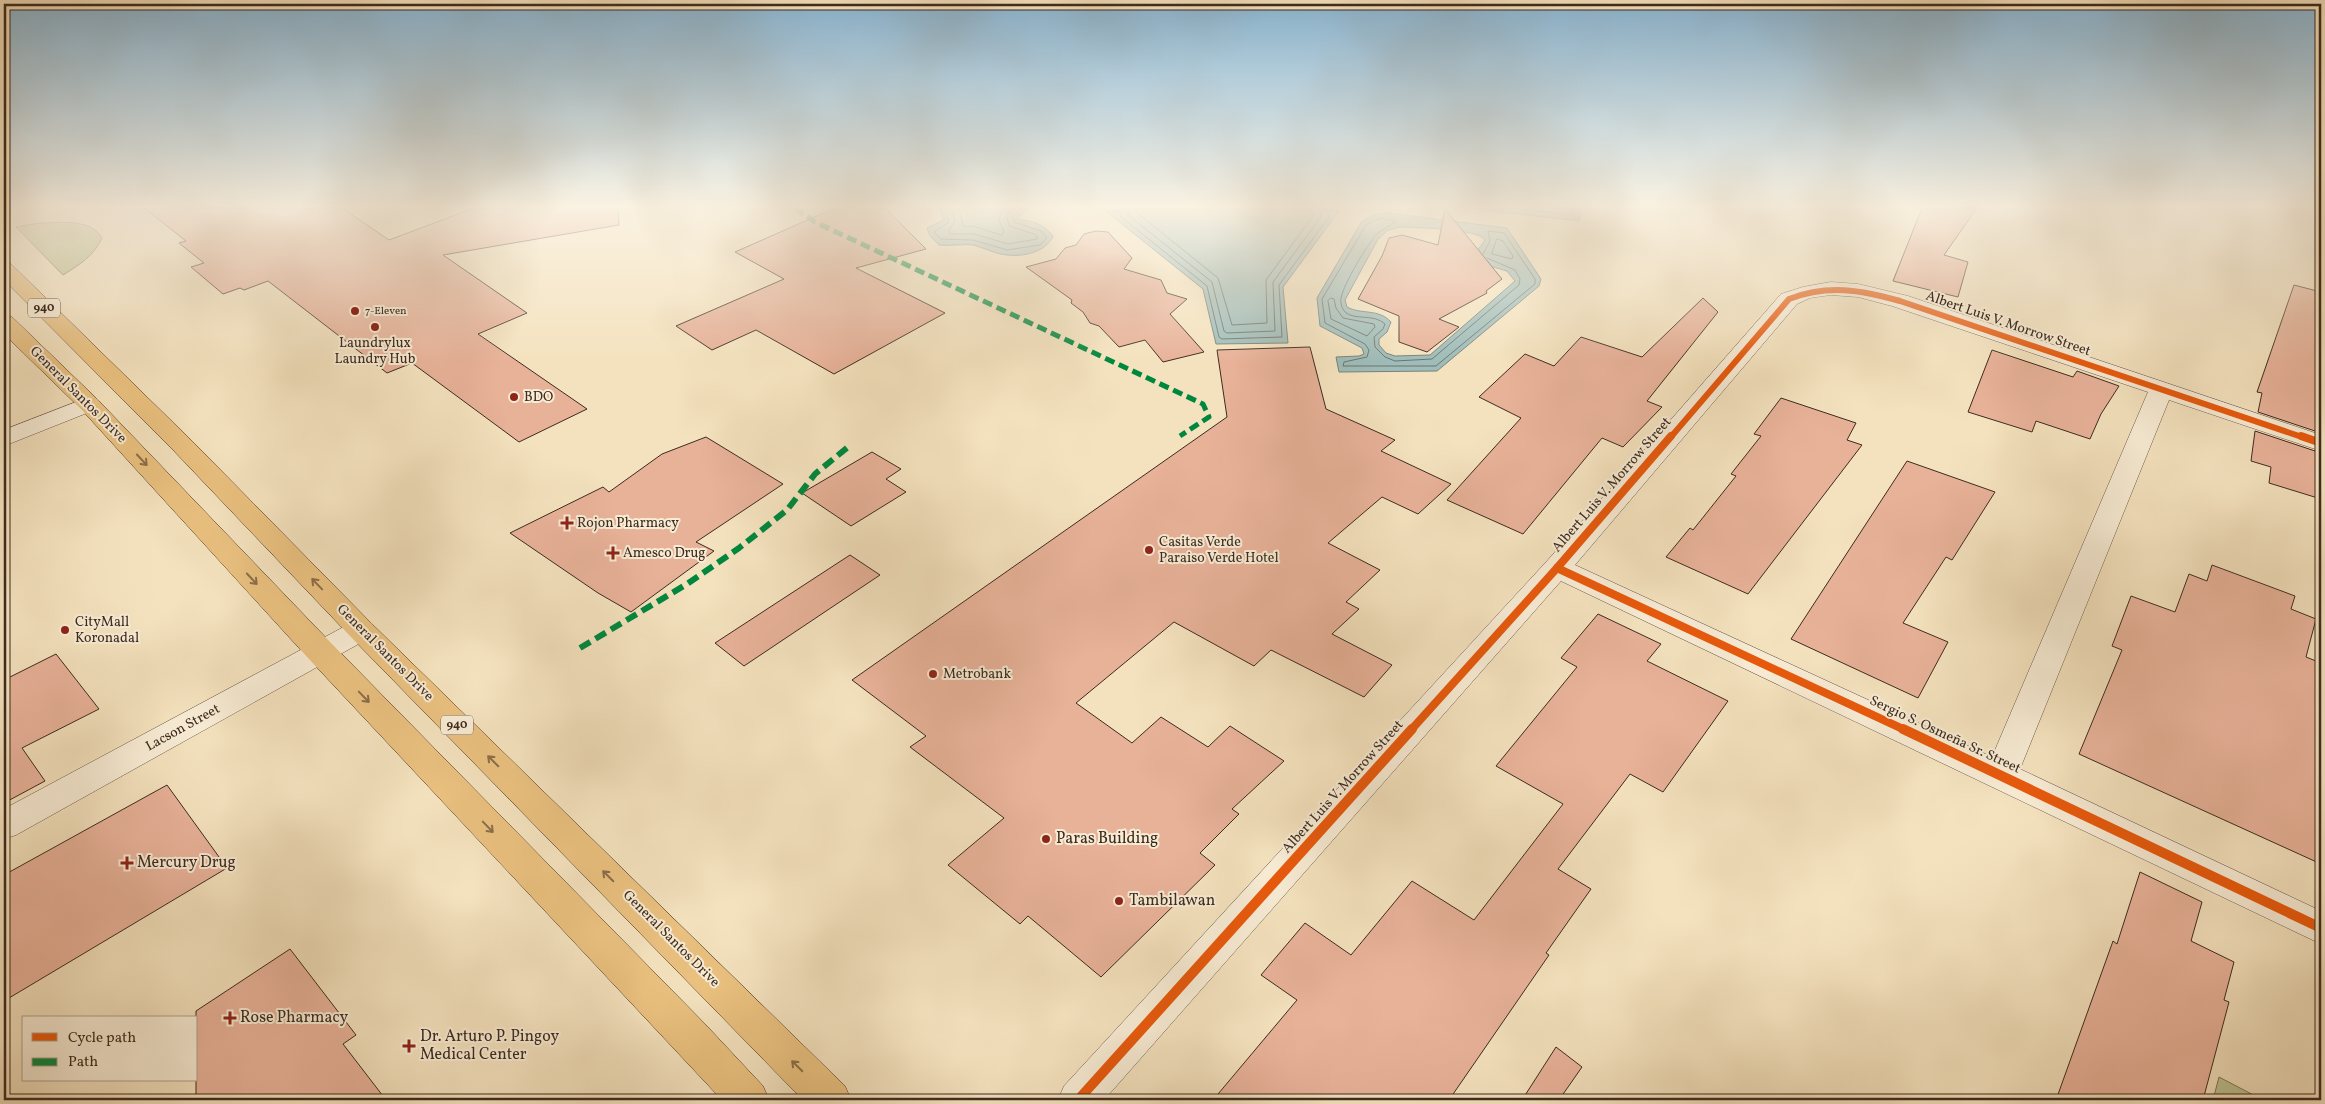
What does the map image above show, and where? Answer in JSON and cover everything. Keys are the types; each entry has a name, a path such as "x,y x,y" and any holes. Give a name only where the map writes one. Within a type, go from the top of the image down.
{"highway":[{"name":"General Santos Drive","path":"4,268 183,446 361,630 831,1100"},
{"name":"General Santos Drive","path":"4,322 89,404 320,652 691,1037 749,1100"}],"street":[{"name":"Albert Luis V. Morrow Street","path":"1078,1100 1557,568 1789,298 1807,290 1835,288 1865,292 1900,301 2321,442"},
{"path":"2001,775 2162,389"},
{"path":"4,439 89,404"},
{"name":"Sergio S. Osmeña Sr. Street","path":"1557,568 2001,775 2321,928"},
{"name":"Lacson Street","path":"4,825 361,630"}],"green space":[{"path":"48,260 84,260 80,263 63,275"},
{"path":"2219,1077 2263,1100 2213,1100"}],"water":[{"path":"1166,260 1303,260 1283,287 1288,343 1216,344 1203,289"},
{"path":"1339,260 1367,260 1345,300 1347,307 1381,315 1391,322 1387,332 1379,339 1379,345 1386,353 1395,356 1430,355 1515,281 1507,271 1490,266 1484,260 1528,260 1541,279 1539,286 1437,371 1339,372 1336,357 1364,354 1362,348 1320,326 1317,298"}],"building":[{"path":"200,260 450,260 527,313 478,334 587,409 519,442 412,363 387,373 268,281 244,290 240,288 223,294 191,267 204,263"},
{"path":"749,260 887,260 856,268 945,313 834,374 756,330 712,350 676,326 784,279"},
{"path":"1054,260 1131,260 1124,269 1161,280 1167,293 1187,299 1170,314 1204,352 1163,362 1145,340 1119,347 1099,326 1090,323 1083,312 1071,303 1072,300 1026,267"},
{"path":"1380,260 1486,260 1502,279 1486,291 1487,293 1439,319 1459,327 1427,352 1399,342 1399,316 1358,299"},
{"path":"1902,260 1959,260 1968,262 1958,297 1893,281"},
{"path":"2294,285 2321,292 2321,433 2258,412 2262,393 2257,392"},
{"path":"1703,298 1718,312 1647,401 1662,407 1623,447 1602,438 1523,534 1447,500 1521,418 1479,397 1525,354 1554,366 1581,337 1642,357"},
{"path":"1310,347 1326,409 1395,440 1381,451 1451,484 1418,514 1382,497 1328,543 1380,570 1346,602 1359,609 1332,634 1392,665 1364,697 1271,650 1254,666 1174,622 1076,703 1132,743 1161,717 1208,747 1230,726 1284,761 1232,809 1239,814 1200,853 1215,865 1101,977 1028,916 1020,924 948,865 1004,818 910,747 926,736 852,680 1227,417 1217,350"},
{"path":"1992,350 2073,377 2077,371 2119,386 2101,414 2090,439 2036,421 2032,432 1968,412"},
{"path":"1781,398 1856,423 1847,440 1862,445 1748,594 1666,557 1690,528 1693,530 1736,476 1731,474 1761,436 1754,434"},
{"path":"2255,431 2321,453 2321,499 2269,483 2271,467 2251,461"},
{"path":"706,437 783,484 696,542 714,551 631,612 598,593 510,533 603,487 609,492 662,454"},
{"path":"872,452 901,469 886,479 906,492 851,526 802,493"},
{"path":"1907,461 1995,492 1952,560 1946,557 1903,623 1948,642 1918,698 1791,639"},
{"path":"850,555 880,575 744,666 715,643"},
{"path":"2212,565 2295,596 2291,609 2316,619 2306,657 2321,663 2321,864 2079,754 2122,650 2112,646 2131,596 2175,612 2189,574 2207,581"},
{"path":"1598,614 1661,644 1647,661 1728,701 1663,792 1630,774 1558,869 1591,889 1546,953 1549,955 1449,1100 1213,1100 1297,1000 1261,975 1305,923 1351,955 1412,881 1474,920 1563,804 1496,766 1577,667 1561,658"},
{"path":"56,654 99,709 22,748 45,781 4,803 4,680"},
{"path":"167,785 227,868 4,1001 4,875"},
{"path":"2140,872 2202,902 2191,941 2234,962 2224,1000 2229,1002 2203,1100 2056,1100 2113,941 2117,944"},
{"path":"290,949 356,1035 343,1044 386,1100 196,1100 196,1082 198,1082 198,1016 196,1016 196,1011"},
{"path":"1556,1047 1582,1067 1559,1100 1522,1100"}],"marked path":[{"path":"895,260 1203,404 1209,417 1180,436"},
{"path":"580,648 687,584 739,548 787,510 815,474 826,463 848,447"}],"cycle path":[{"path":"1078,1100 1557,568 1789,299 1817,290 1844,289 1900,301 2321,443"},
{"path":"1557,568 2001,775 2321,928"}],"place":[{"name":"7-Eleven","path":"355,311"},
{"name":"Laundrylux Laundry Hub","path":"375,327"},
{"name":"BDO","path":"514,397"},
{"name":"Rojon Pharmacy","path":"567,523"},
{"name":"Casitas Verde Paraiso Verde Hotel","path":"1149,550"},
{"name":"Amesco Drug","path":"613,553"},
{"name":"CityMall Koronadal","path":"65,630"},
{"name":"Metrobank","path":"933,674"},
{"name":"Paras Building","path":"1046,839"},
{"name":"Mercury Drug","path":"127,863"},
{"name":"Tambilawan","path":"1119,901"},
{"name":"Rose Pharmacy","path":"230,1018"},
{"name":"Dr. Arturo P. Pingoy Medical Center","path":"409,1046"}]}
